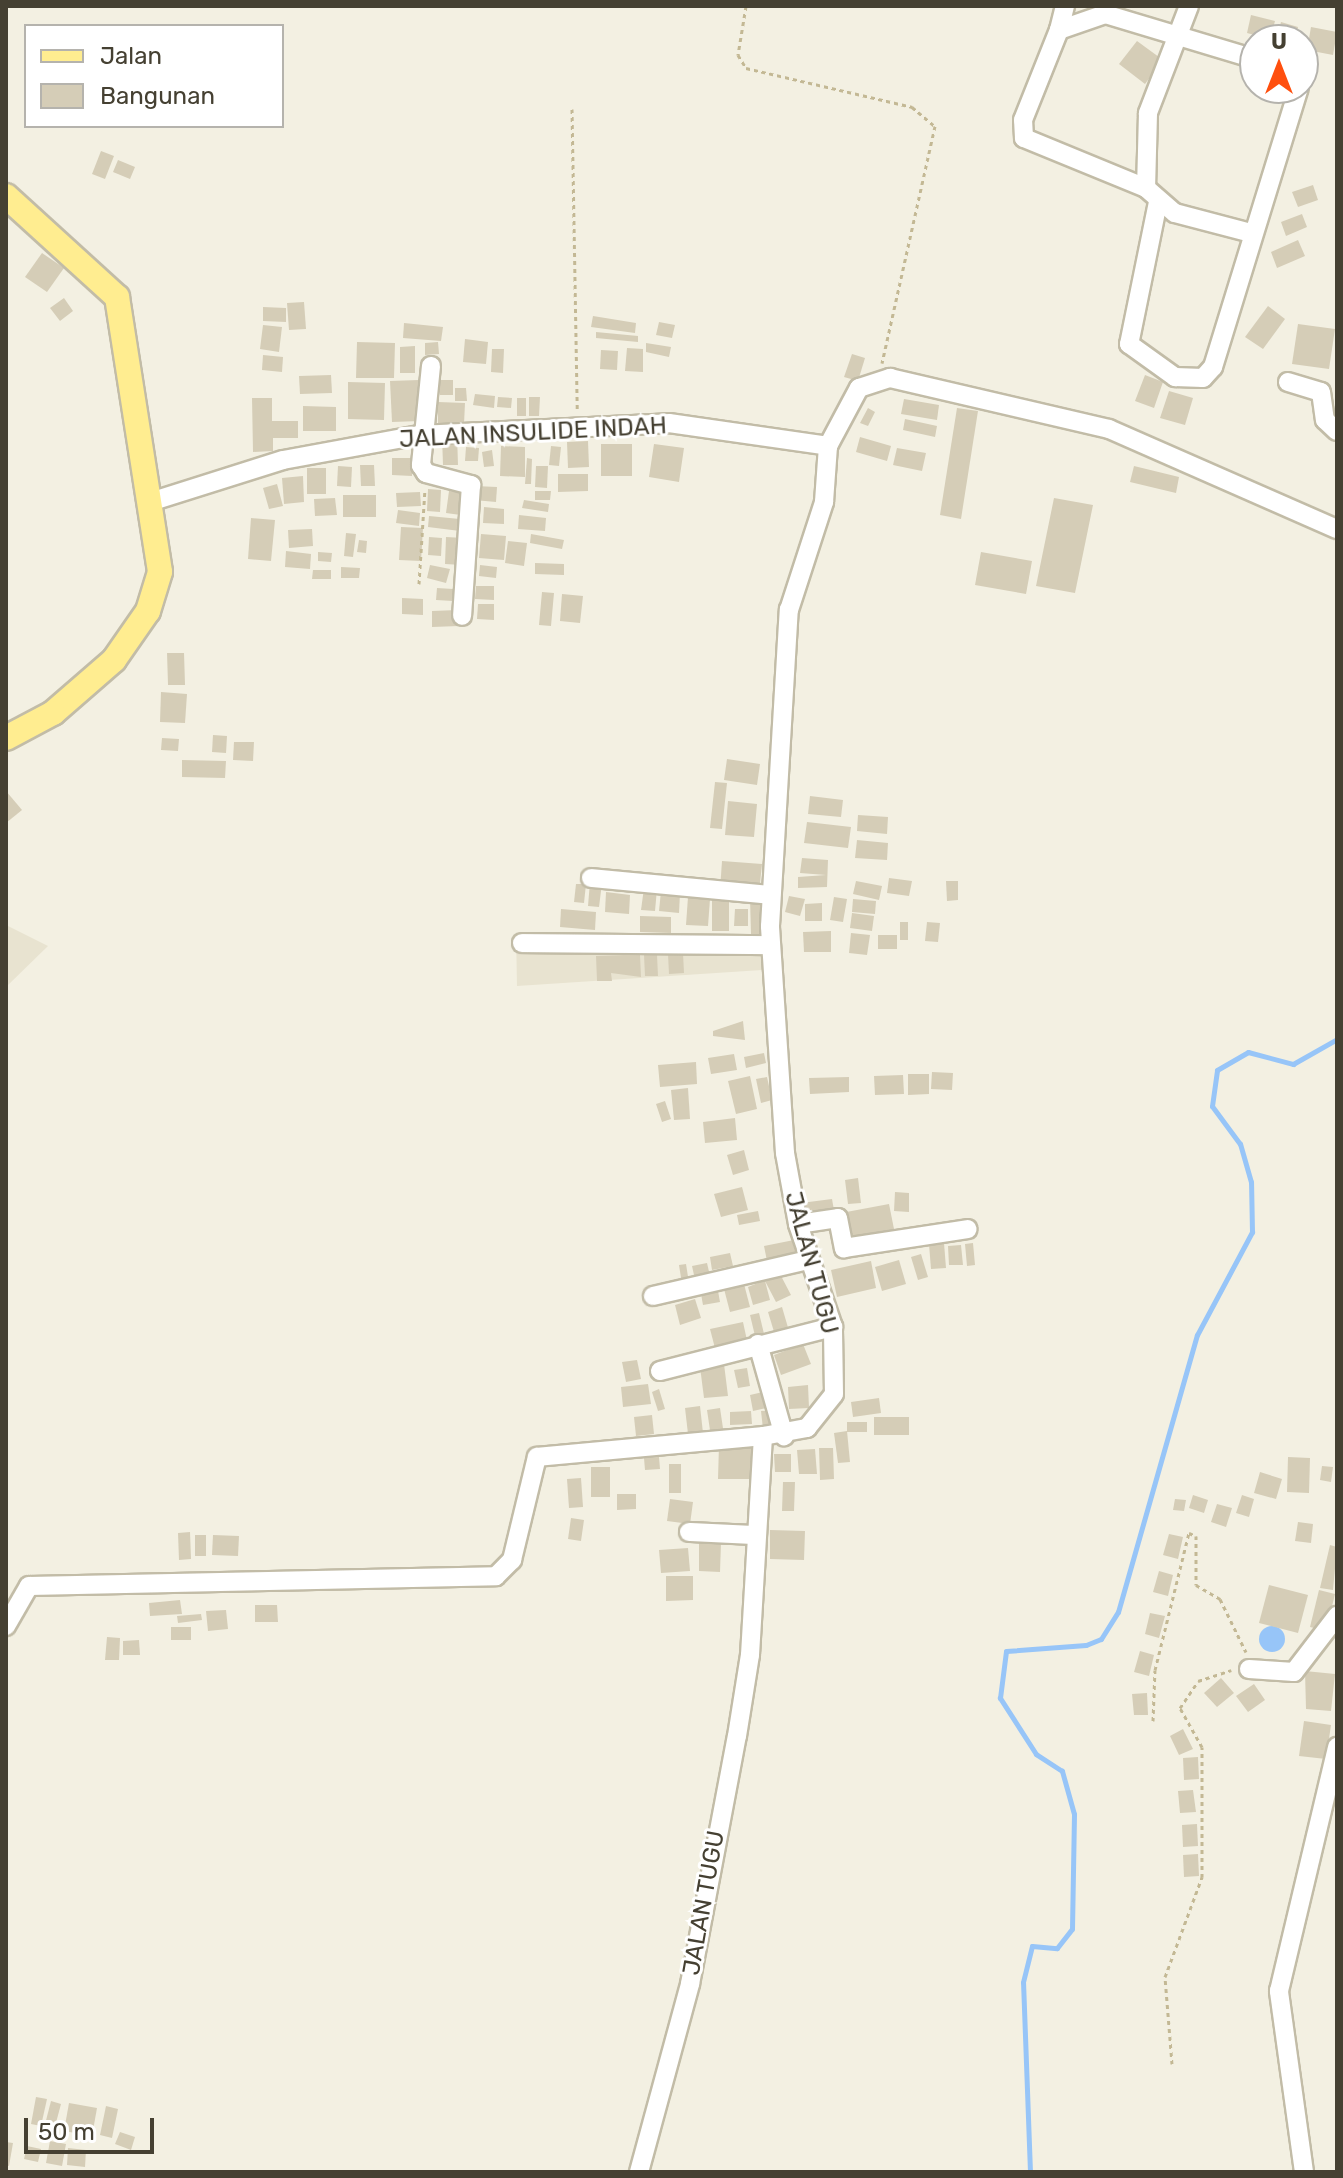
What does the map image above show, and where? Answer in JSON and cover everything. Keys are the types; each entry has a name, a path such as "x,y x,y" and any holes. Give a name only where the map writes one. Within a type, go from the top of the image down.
{"main road":[{"path":"6,196 117,297 160,572 148,611 114,660 53,713 6,738"}],"street":[{"path":"1065,6 1059,30 1023,120 1024,138 1152,195 1251,233"},
{"path":"1189,6 1172,39 1148,113 1152,195 1127,332 1129,344 1175,377 1203,378 1213,367 1251,233 1294,104"},
{"path":"1059,30 1102,10 1172,39 1239,55"},
{"path":"431,366 419,435 426,473 471,485 462,616"},
{"path":"828,446 859,388 878,378 1036,407 1109,429 1337,529"},
{"path":"1288,382 1321,392 1325,420 1337,431"},
{"name":"JALAN INSULIDE INDAH","path":"150,502 283,460 419,435 669,423 828,446"},
{"name":"JALAN TUGU","path":"639,2172 690,1984 737,1736 750,1655 763,1436 784,1436 824,1415 834,1394 833,1327 798,1224 785,1153 770,945 789,610 824,502 828,446"},
{"path":"591,878 771,895"},
{"path":"522,943 770,945"},
{"path":"798,1224 838,1218 844,1248 968,1229"},
{"path":"653,1296 808,1260"},
{"path":"660,1371 833,1327"},
{"path":"758,1344 784,1436"},
{"path":"6,1626 29,1586 496,1576 512,1560 537,1457 763,1436"},
{"path":"689,1532 755,1535"},
{"path":"1249,1669 1294,1672 1337,1616"},
{"path":"1304,2172 1279,1991 1337,1747"}],"path":[{"path":"746,6 738,55 746,68 912,107 935,126 878,378"},
{"path":"572,109 578,425"},
{"path":"419,584 426,473"},
{"path":"1153,1721 1155,1670 1189,1533 1196,1536 1196,1585 1220,1599 1240,1627 1249,1669 1198,1681 1182,1697 1180,1708 1202,1747 1202,1877 1165,1977 1172,2064"}],"shaded area":[{"path":"6,925 48,946 6,987"},
{"path":"516,933 761,936 762,970 517,986"}],"water":[{"path":"1272,1626 1282,1629 1285,1639 1282,1649 1272,1652 1262,1649 1259,1639 1262,1629"}],"building":[{"path":"1251,15 1275,21 1274,24 1249,24"},
{"path":"1319,29 1337,32 1333,55 1319,52"},
{"path":"1137,41 1163,60 1145,84 1119,64"},
{"path":"101,151 114,156 105,179 92,174"},
{"path":"118,160 135,167 130,179 113,172"},
{"path":"1313,185 1318,200 1298,207 1292,192"},
{"path":"1302,214 1307,227 1286,236 1281,222"},
{"path":"1298,240 1305,256 1277,268 1271,252"},
{"path":"42,253 64,268 47,292 25,277"},
{"path":"64,298 73,311 60,321 50,308"},
{"path":"304,302 306,329 289,330 287,303"},
{"path":"1268,306 1285,319 1263,349 1245,337"},
{"path":"263,307 286,308 286,322 263,321"},
{"path":"593,316 636,323 635,333 591,327"},
{"path":"659,322 675,325 672,338 656,335"},
{"path":"404,323 443,327 441,341 403,338"},
{"path":"1298,324 1335,329 1329,369 1292,364"},
{"path":"263,325 282,327 279,352 260,349"},
{"path":"596,332 638,336 638,342 596,338"},
{"path":"465,339 488,342 486,364 463,362"},
{"path":"357,342 395,343 394,378 356,378"},
{"path":"438,342 439,354 425,355 425,343"},
{"path":"646,343 671,347 669,357 646,352"},
{"path":"415,346 415,373 400,373 400,347"},
{"path":"627,348 643,349 643,372 625,371"},
{"path":"492,349 504,349 503,373 491,372"},
{"path":"601,350 618,351 617,370 600,369"},
{"path":"852,354 865,358 858,381 844,377"},
{"path":"263,355 283,357 282,372 262,370"},
{"path":"331,375 332,393 300,394 299,376"},
{"path":"1145,375 1163,382 1154,408 1135,401"},
{"path":"419,380 420,421 392,422 390,381"},
{"path":"439,380 453,380 453,395 440,395"},
{"path":"348,382 385,383 384,420 348,419"},
{"path":"455,388 466,388 467,401 455,401"},
{"path":"1169,391 1193,398 1185,425 1160,418"},
{"path":"475,394 495,396 494,408 473,405"},
{"path":"498,397 512,398 511,408 497,407"},
{"path":"529,397 540,397 539,416 529,416"},
{"path":"252,398 272,398 272,421 298,421 298,438 273,438 273,451 253,452"},
{"path":"517,398 526,398 526,416 517,416"},
{"path":"904,399 939,405 937,420 901,414"},
{"path":"438,402 465,403 464,424 438,423"},
{"path":"303,406 336,407 336,431 303,431"},
{"path":"868,408 875,412 868,426 860,423"},
{"path":"957,408 978,411 961,519 940,515"},
{"path":"905,419 937,426 935,437 903,430"},
{"path":"457,435 458,465 443,465 442,436"},
{"path":"860,437 891,446 887,461 856,452"},
{"path":"588,441 589,467 568,468 567,442"},
{"path":"601,444 632,444 632,476 601,476"},
{"path":"654,444 684,448 679,482 649,477"},
{"path":"501,446 525,447 525,477 500,476"},
{"path":"551,446 561,447 559,466 549,465"},
{"path":"466,447 479,448 478,461 465,461"},
{"path":"897,448 926,453 922,471 893,465"},
{"path":"492,450 494,466 484,467 482,452"},
{"path":"392,458 413,458 412,476 392,475"},
{"path":"527,458 532,459 531,484 525,484"},
{"path":"360,465 374,465 375,486 361,486"},
{"path":"338,466 352,467 351,487 337,486"},
{"path":"536,466 548,466 547,488 535,487"},
{"path":"1134,466 1179,477 1176,493 1130,482"},
{"path":"307,468 326,468 326,494 307,494"},
{"path":"558,474 588,474 588,491 558,492"},
{"path":"303,476 304,502 284,504 282,478"},
{"path":"277,484 283,506 269,509 263,488"},
{"path":"475,486 497,487 496,502 474,500"},
{"path":"428,489 441,490 440,512 427,511"},
{"path":"449,491 471,494 468,516 446,513"},
{"path":"535,491 551,491 550,500 535,500"},
{"path":"420,492 421,506 397,507 396,493"},
{"path":"343,495 376,495 376,517 343,517"},
{"path":"335,498 337,515 315,516 314,499"},
{"path":"1054,498 1093,505 1075,593 1036,586"},
{"path":"524,500 549,504 548,512 522,508"},
{"path":"484,507 504,509 504,524 483,523"},
{"path":"398,510 420,513 419,526 396,523"},
{"path":"519,515 546,518 545,531 518,529"},
{"path":"429,516 470,520 468,532 428,527"},
{"path":"251,518 275,520 271,561 248,559"},
{"path":"401,527 423,528 421,561 399,560"},
{"path":"312,529 313,546 289,548 288,530"},
{"path":"346,533 356,534 353,557 344,556"},
{"path":"481,534 506,536 504,560 479,558"},
{"path":"531,534 564,540 562,549 530,543"},
{"path":"429,537 442,538 441,556 428,555"},
{"path":"446,537 464,538 462,565 445,564"},
{"path":"359,540 367,541 366,553 357,552"},
{"path":"508,541 527,543 524,566 505,563"},
{"path":"286,551 311,554 310,569 285,567"},
{"path":"318,552 332,553 331,562 318,561"},
{"path":"981,552 1032,561 1026,594 975,585"},
{"path":"535,563 564,564 564,575 535,574"},
{"path":"430,565 450,569 446,583 427,578"},
{"path":"480,565 497,567 496,578 479,576"},
{"path":"341,567 360,568 359,578 341,578"},
{"path":"313,570 331,570 331,579 312,579"},
{"path":"476,586 494,586 494,600 475,599"},
{"path":"437,588 453,589 453,601 436,600"},
{"path":"542,592 554,593 551,626 539,625"},
{"path":"562,594 583,596 580,623 560,621"},
{"path":"402,598 423,599 423,615 402,614"},
{"path":"478,604 494,604 494,620 477,619"},
{"path":"458,610 459,626 432,627 432,611"},
{"path":"167,653 184,653 185,685 168,685"},
{"path":"161,692 187,694 185,723 160,722"},
{"path":"213,735 227,736 226,753 212,752"},
{"path":"162,738 179,739 178,751 161,750"},
{"path":"234,742 254,742 253,761 233,760"},
{"path":"727,759 760,764 757,785 724,780"},
{"path":"182,760 226,761 225,778 182,777"},
{"path":"715,782 727,783 722,829 710,828"},
{"path":"6,791 22,810 6,823"},
{"path":"810,796 843,800 841,817 808,814"},
{"path":"728,801 757,804 754,837 725,835"},
{"path":"858,815 888,817 887,834 857,831"},
{"path":"807,822 851,827 848,848 804,843"},
{"path":"857,840 888,843 887,860 855,858"},
{"path":"802,858 828,860 827,887 798,888 798,877 826,875 800,873"},
{"path":"722,861 762,864 759,893 720,890"},
{"path":"889,878 912,881 909,896 887,893"},
{"path":"856,881 882,886 879,900 853,894"},
{"path":"946,881 958,881 958,900 947,901"},
{"path":"590,882 602,883 599,907 588,906"},
{"path":"576,884 586,884 584,903 574,902"},
{"path":"644,888 657,889 655,911 641,910"},
{"path":"661,891 680,893 679,913 659,911"},
{"path":"606,892 630,895 629,914 605,912"},
{"path":"765,896 766,934 751,934 750,897"},
{"path":"789,896 805,899 800,916 785,912"},
{"path":"688,897 710,899 708,926 686,925"},
{"path":"712,897 729,897 729,931 712,931"},
{"path":"834,897 847,899 843,922 830,920"},
{"path":"853,899 876,901 875,914 852,912"},
{"path":"822,903 822,921 805,921 805,904"},
{"path":"561,909 596,912 595,930 560,927"},
{"path":"735,909 748,909 748,926 734,926"},
{"path":"852,913 874,916 872,931 850,928"},
{"path":"640,916 671,917 671,933 640,932"},
{"path":"900,922 908,922 908,940 900,940"},
{"path":"927,922 940,923 938,942 925,941"},
{"path":"831,931 831,952 804,952 803,932"},
{"path":"851,933 870,935 867,955 849,953"},
{"path":"878,935 897,935 897,949 878,949"},
{"path":"683,953 684,973 669,974 668,954"},
{"path":"640,955 641,977 611,973 612,981 597,981 596,956"},
{"path":"644,955 657,955 658,976 645,976"},
{"path":"743,1021 745,1040 713,1036 713,1031"},
{"path":"764,1053 766,1063 746,1068 744,1057"},
{"path":"734,1054 737,1070 711,1074 708,1058"},
{"path":"696,1062 697,1084 660,1087 658,1065"},
{"path":"932,1072 953,1073 952,1090 931,1089"},
{"path":"908,1074 929,1074 929,1094 908,1095"},
{"path":"903,1075 904,1094 875,1095 874,1076"},
{"path":"750,1076 757,1109 736,1114 728,1081"},
{"path":"767,1077 772,1100 761,1103 756,1079"},
{"path":"849,1077 849,1092 810,1094 809,1078"},
{"path":"688,1088 690,1119 674,1120 671,1090"},
{"path":"665,1101 671,1119 662,1122 656,1104"},
{"path":"735,1118 737,1140 705,1143 703,1122"},
{"path":"744,1150 749,1170 733,1175 727,1155"},
{"path":"858,1178 861,1203 848,1204 845,1180"},
{"path":"742,1187 748,1210 721,1217 714,1194"},
{"path":"895,1192 909,1193 909,1212 894,1211"},
{"path":"832,1199 835,1216 804,1220 801,1203"},
{"path":"889,1204 895,1234 847,1243 841,1213"},
{"path":"758,1211 760,1221 739,1225 737,1215"},
{"path":"794,1240 798,1260 768,1266 764,1246"},
{"path":"944,1243 946,1268 931,1269 929,1244"},
{"path":"973,1243 975,1265 967,1266 965,1244"},
{"path":"961,1245 963,1265 949,1265 948,1246"},
{"path":"730,1253 733,1266 712,1270 710,1257"},
{"path":"921,1254 928,1277 918,1280 911,1257"},
{"path":"899,1260 906,1284 882,1291 875,1267"},
{"path":"871,1261 876,1288 837,1297 831,1270"},
{"path":"707,1263 711,1280 696,1284 692,1266"},
{"path":"686,1264 689,1283 682,1284 679,1265"},
{"path":"780,1274 791,1295 776,1302 765,1281 770,1300 753,1305 748,1287"},
{"path":"744,1284 750,1307 730,1312 724,1289"},
{"path":"718,1291 720,1302 703,1305 701,1294"},
{"path":"695,1299 701,1318 680,1325 675,1305"},
{"path":"782,1307 789,1331 775,1335 768,1312"},
{"path":"759,1313 765,1338 756,1340 750,1315"},
{"path":"743,1322 748,1345 716,1352 710,1329"},
{"path":"803,1344 811,1364 781,1375 774,1355"},
{"path":"637,1360 641,1379 626,1382 622,1362"},
{"path":"724,1364 728,1396 704,1398 700,1367"},
{"path":"747,1368 750,1386 738,1388 734,1370"},
{"path":"648,1384 651,1404 623,1407 621,1387"},
{"path":"808,1385 809,1408 789,1409 788,1387"},
{"path":"659,1389 665,1409 658,1411 652,1392"},
{"path":"772,1390 775,1406 753,1411 750,1395"},
{"path":"879,1398 881,1413 853,1417 851,1402"},
{"path":"700,1406 703,1433 688,1434 685,1408"},
{"path":"720,1408 724,1435 711,1437 707,1410"},
{"path":"778,1410 780,1427 763,1429 761,1411"},
{"path":"751,1411 752,1424 730,1425 730,1412"},
{"path":"652,1415 654,1434 636,1436 634,1417"},
{"path":"874,1417 909,1417 909,1435 874,1435"},
{"path":"847,1422 867,1422 867,1432 847,1432"},
{"path":"847,1431 850,1462 838,1463 834,1433"},
{"path":"719,1445 755,1446 754,1479 718,1479"},
{"path":"819,1448 833,1448 834,1479 820,1480"},
{"path":"815,1449 817,1474 799,1474 797,1450"},
{"path":"774,1454 791,1454 791,1472 775,1472"},
{"path":"659,1457 660,1469 645,1470 644,1458"},
{"path":"1288,1457 1310,1458 1309,1493 1287,1492"},
{"path":"669,1464 681,1464 681,1493 669,1493"},
{"path":"1322,1466 1333,1467 1331,1482 1320,1480"},
{"path":"591,1467 610,1467 610,1497 591,1497"},
{"path":"1260,1472 1282,1479 1276,1499 1254,1493"},
{"path":"581,1478 583,1507 569,1508 567,1479"},
{"path":"783,1482 795,1482 794,1511 782,1511"},
{"path":"617,1494 636,1494 636,1509 617,1510"},
{"path":"1193,1495 1208,1500 1204,1513 1189,1508"},
{"path":"1242,1495 1254,1499 1249,1517 1236,1513"},
{"path":"670,1499 693,1502 690,1524 667,1521"},
{"path":"1175,1499 1186,1500 1184,1511 1173,1510"},
{"path":"1217,1504 1232,1508 1226,1527 1211,1522"},
{"path":"571,1518 584,1520 581,1541 568,1539"},
{"path":"1298,1522 1313,1524 1311,1543 1295,1541"},
{"path":"770,1530 805,1531 804,1560 770,1559"},
{"path":"190,1532 191,1559 179,1560 178,1533"},
{"path":"1169,1534 1183,1537 1178,1559 1163,1555"},
{"path":"195,1535 206,1535 206,1556 195,1556"},
{"path":"213,1535 239,1536 238,1556 212,1555"},
{"path":"699,1541 721,1542 720,1572 699,1571"},
{"path":"1330,1545 1337,1547 1333,1590 1320,1588"},
{"path":"688,1548 690,1571 661,1573 659,1550"},
{"path":"1159,1571 1173,1575 1168,1596 1153,1592"},
{"path":"666,1576 693,1576 693,1600 666,1601"},
{"path":"1269,1585 1308,1595 1298,1633 1259,1623"},
{"path":"1319,1590 1335,1594 1326,1631 1310,1627"},
{"path":"180,1600 182,1614 150,1616 149,1603"},
{"path":"255,1605 277,1605 278,1622 255,1622"},
{"path":"226,1610 228,1629 208,1631 206,1611"},
{"path":"1150,1613 1165,1616 1159,1638 1145,1634"},
{"path":"201,1614 202,1620 178,1623 177,1616"},
{"path":"171,1627 191,1627 191,1640 171,1640"},
{"path":"107,1637 120,1638 119,1660 105,1660"},
{"path":"139,1640 140,1655 123,1655 123,1641"},
{"path":"1140,1651 1154,1655 1149,1676 1134,1672"},
{"path":"1305,1671 1335,1674 1331,1711 1306,1709"},
{"path":"1221,1678 1234,1693 1217,1707 1204,1693"},
{"path":"1254,1684 1265,1700 1248,1712 1236,1696"},
{"path":"1147,1693 1148,1715 1134,1715 1132,1694"},
{"path":"1304,1721 1331,1725 1326,1759 1299,1756"},
{"path":"1183,1729 1193,1749 1179,1755 1170,1736"},
{"path":"1198,1757 1199,1779 1184,1780 1183,1758"},
{"path":"1193,1790 1196,1812 1180,1813 1178,1791"},
{"path":"1197,1824 1198,1846 1183,1847 1182,1825"},
{"path":"1198,1854 1199,1876 1184,1877 1183,1855"},
{"path":"36,2097 47,2099 41,2126 31,2124"},
{"path":"51,2101 61,2104 53,2134 43,2132"},
{"path":"69,2103 97,2108 92,2136 64,2131"},
{"path":"106,2106 118,2109 112,2138 100,2135"},
{"path":"120,2132 135,2137 131,2150 115,2144"},
{"path":"50,2141 66,2144 62,2166 46,2163"},
{"path":"6,2142 13,2143 9,2166 6,2165"},
{"path":"27,2146 41,2149 38,2162 24,2159"},
{"path":"68,2148 86,2150 85,2167 67,2165"}],"waterway":[{"path":"1030,2172 1023,1982 1032,1946 1057,1948 1072,1929 1074,1814 1062,1771 1036,1754 1000,1698 1006,1651 1086,1645 1101,1639 1118,1612 1197,1335 1252,1232 1251,1182 1240,1144 1212,1106 1217,1070 1248,1052 1293,1064 1337,1039"}]}
